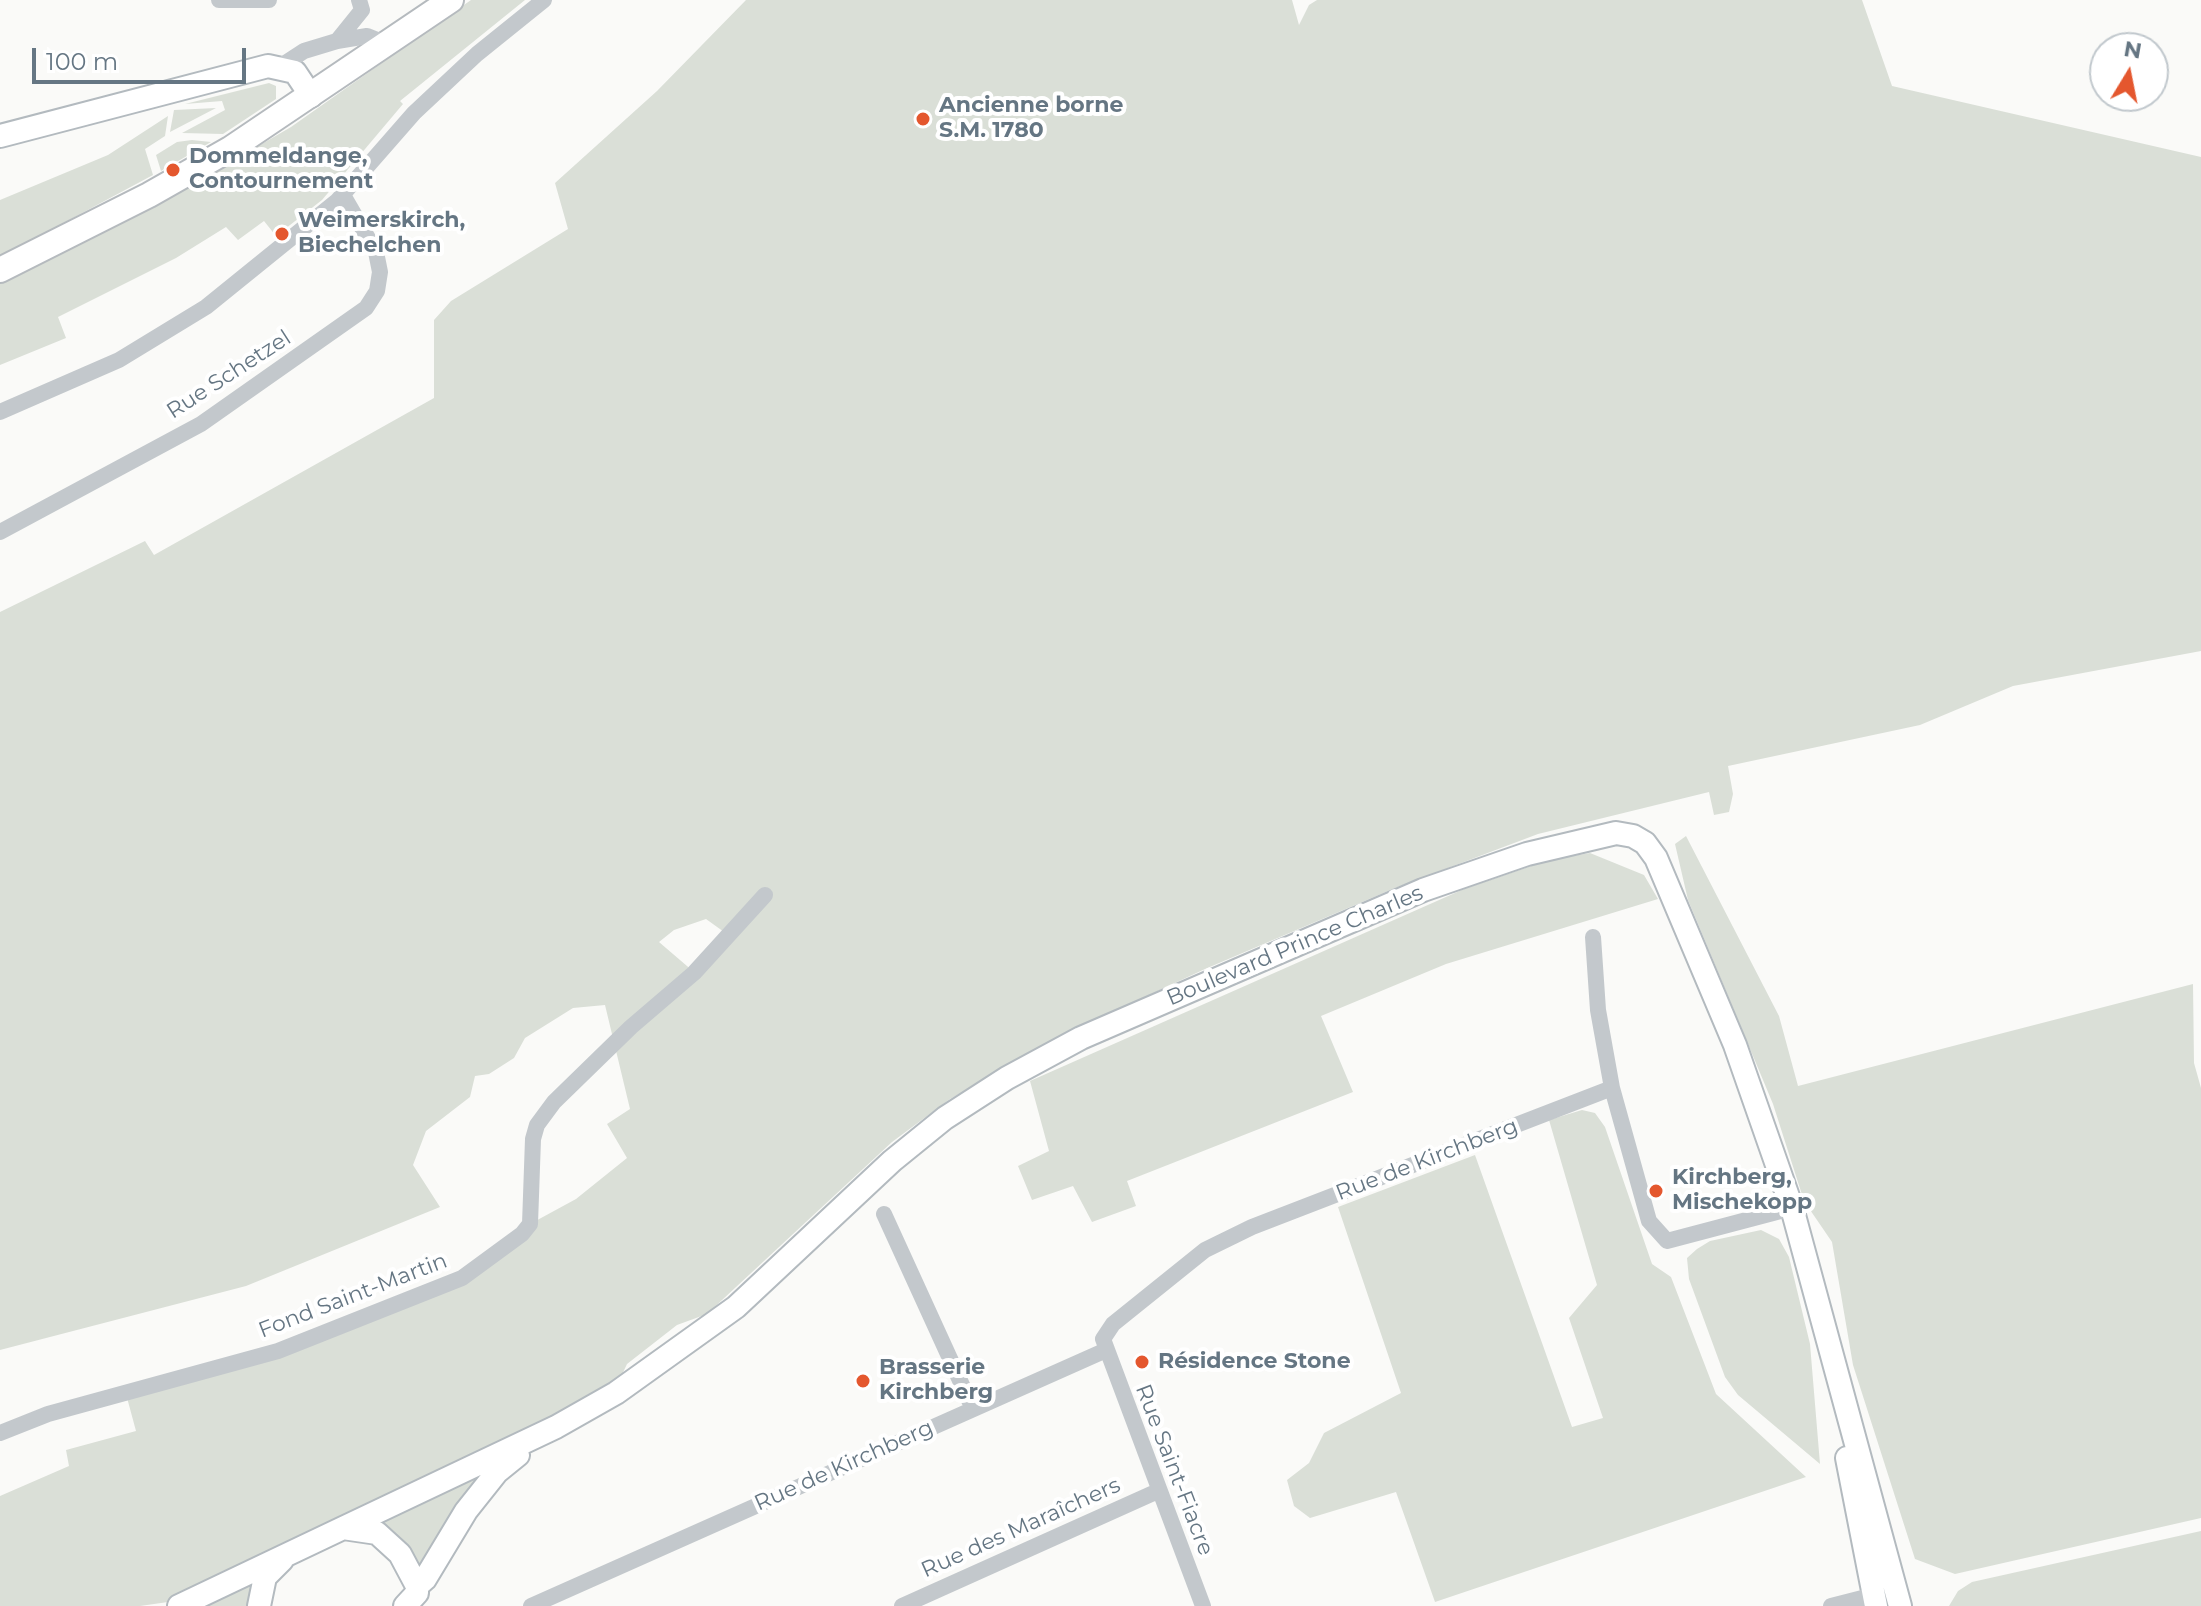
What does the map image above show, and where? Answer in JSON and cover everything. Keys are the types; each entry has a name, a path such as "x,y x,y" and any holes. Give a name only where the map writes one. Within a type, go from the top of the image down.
{"main road":[{"path":"0,270 149,195 230,149 451,0"},
{"path":"0,136 268,66 281,66 295,72 311,96"},
{"name":"Boulevard Prince Charles","path":"343,1528 556,1427 616,1393 736,1307 892,1161 945,1118 1007,1078 1081,1038 1423,890 1527,854 1616,833 1633,836 1645,843 1666,878 1735,1045 1792,1208 1824,1326 1886,1599"},
{"name":"Boulevard Prince Charles","path":"416,1598 466,1511 497,1472 556,1427"},
{"path":"179,1606 343,1528 363,1529 388,1540 416,1598"},
{"path":"259,1606 265,1577 295,1550"}],"street":[{"path":"219,0 269,0"},
{"path":"337,41 362,10 359,0"},
{"path":"0,412 119,360 206,307 343,195 414,113 477,54 544,0"},
{"path":"281,66 304,51 337,41 367,36 387,44"},
{"name":"Rue Schetzel","path":"0,532 201,424 366,308 377,291 380,272 376,252 343,195"},
{"name":"Fond Saint-Martin","path":"0,1433 48,1414 278,1351 462,1278 522,1234 530,1224 533,1139 537,1125 554,1102 703,964 765,895"},
{"path":"1593,937 1598,1010 1612,1088 1649,1221 1667,1241 1792,1208"},
{"name":"Rue de Kirchberg","path":"531,1606 1104,1351 1103,1339 1113,1324 1205,1250 1252,1227 1612,1088"},
{"path":"884,1214 973,1409"},
{"name":"Rue Saint-Fiacre","path":"1104,1351 1203,1606"},
{"name":"Rue des Maraîchers","path":"902,1606 1158,1491"},
{"path":"1831,1606 1886,1599"}],"shaded area":[{"path":"471,0 525,0 400,101 403,104 322,200 276,236 264,221 238,240 226,227 176,258 58,317 66,338 0,365 0,282 157,205 291,127"},
{"path":"746,0 1292,0 1299,25 1309,5 1317,0 1862,0 1892,86 2201,157 2201,651 2013,686 1920,725 1728,766 1733,794 1729,812 1714,815 1709,792 1538,834 1395,888 1205,969 1063,1035 950,1099 892,1142 707,1314 677,1325 627,1364 619,1381 564,1411 168,1602 140,1606 0,1606 0,1496 69,1466 66,1450 136,1431 126,1394 278,1351 462,1278 530,1224 576,1199 627,1158 607,1124 630,1109 605,1005 573,1008 525,1038 514,1058 489,1074 475,1076 470,1097 426,1131 413,1165 440,1207 246,1286 0,1350 0,612 145,541 154,555 434,398 434,320 451,301 568,229 555,183 657,91","holes":["706,919 731,937 694,972 659,942 674,930"]},
{"path":"269,83 276,86 276,99 223,134 182,133 225,110 222,101 185,104"},
{"path":"216,108 170,132 174,110"},
{"path":"168,116 165,136 145,149 153,175 0,257 0,200 108,155"},
{"path":"177,142 211,142 161,171 156,155"},
{"path":"1686,836 1779,1016 1798,1086 2193,984 2194,1063 2201,1088 2201,1518 1955,1574 1915,1559 1853,1365 1832,1242 1804,1201 1773,1104 1688,900 1675,844"},
{"path":"1590,853 1644,875 1658,899 1446,964 1321,1016 1353,1092 1127,1181 1136,1206 1092,1222 1073,1186 1032,1200 1018,1166 1049,1151 1030,1081 1464,889 1549,860"},
{"path":"1582,1110 1595,1113 1605,1127 1652,1264 1671,1277 1716,1394 1806,1477 1435,1602 1396,1492 1310,1518 1294,1506 1287,1480 1309,1463 1324,1433 1401,1393 1338,1207 1475,1155 1572,1427 1603,1418 1569,1318 1597,1285 1549,1120"},
{"path":"1761,1230 1779,1239 1789,1257 1810,1344 1820,1464 1738,1395 1725,1377 1689,1279 1687,1258 1697,1249 1710,1241"},
{"path":"485,1468 422,1574 372,1520"},
{"path":"2201,1531 2201,1606 1949,1606 1958,1591 1972,1582"},
{"path":"255,1576 252,1606 189,1606"}],"place":[{"name":"Ancienne borne S.M. 1780","path":"923,119"},
{"name":"Dommeldange, Contournement","path":"173,170"},
{"name":"Weimerskirch, Biechelchen","path":"282,234"},
{"name":"Kirchberg, Mischekopp","path":"1656,1191"},
{"name":"Résidence Stone","path":"1142,1362"},
{"name":"Brasserie Kirchberg","path":"863,1381"}]}
